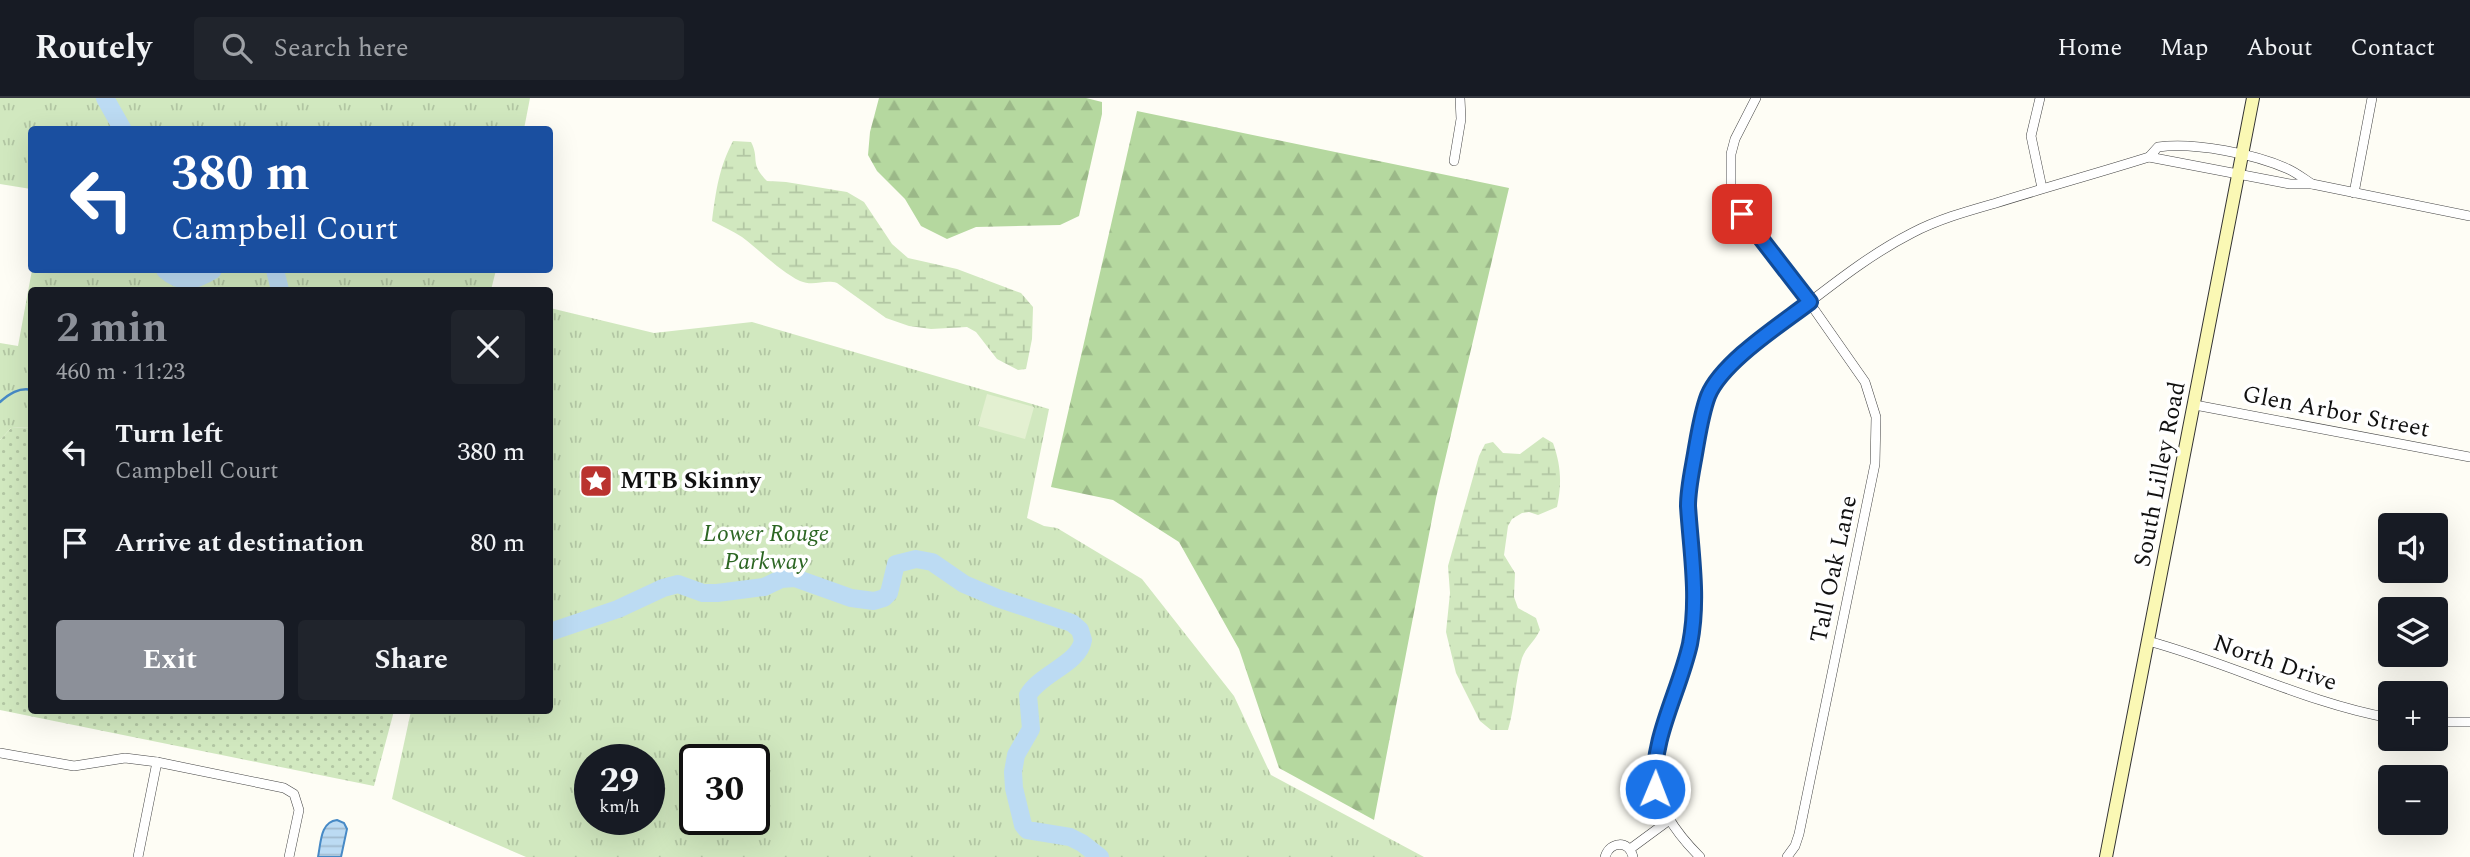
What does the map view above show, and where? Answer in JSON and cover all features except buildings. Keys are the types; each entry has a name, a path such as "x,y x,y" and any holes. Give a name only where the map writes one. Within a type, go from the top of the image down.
{"street":[{"path":"1454,161 1461,119 1460,98"},
{"name":"Tall Oak Lane","path":"1756,98 1735,139 1731,154 1731,189 1742,214 1810,302 1865,382 1876,417 1875,464 1799,834 1787,857"},
{"path":"2040,98 2031,136 2042,188"},
{"name":"South Lilley Road","path":"2106,857 2253,98"},
{"path":"2354,193 2372,98"},
{"path":"2149,157 2158,147 2175,145 2242,155 2286,168 2312,184"},
{"path":"1700,857 1668,821 1655,789 1654,770 1657,744 1676,691 1692,626 1695,577 1688,504 1698,437 1708,396 1720,375 1754,344 1850,272 1912,233 1953,216 2149,157 2290,184 2312,184 2470,216"},
{"name":"Glen Arbor Street","path":"2194,405 2470,457"},
{"name":"North Drive","path":"2148,641 2342,706 2378,715"},
{"path":"2448,722 2470,722"},
{"path":"0,753 74,766 125,758 157,762 284,789 294,794 299,810 289,857"},
{"path":"138,857 157,762"},
{"path":"1605,857 1610,847 1617,844 1623,844 1631,853 1668,821"}],"green space":[{"path":"0,98 530,98 525,126 28,126 28,189 0,184"},
{"path":"879,98 1086,98 1102,102 1102,114 1079,216 1060,225 976,227 947,239 921,226 905,199 877,171 868,155 870,132"},
{"path":"1137,111 1509,188 1436,498 1374,820 1279,768 1239,649 1179,542 1113,500 1051,487"},
{"path":"733,141 751,142 758,170 767,181 847,192 864,202 892,244 908,258 957,269 1021,293 1033,307 1032,339 1026,369 1018,370 997,359 976,332 967,327 931,329 909,326 886,318 837,283 800,281 778,267 742,237 712,221 719,180"},
{"path":"31,273 495,273 492,287 29,287"},
{"path":"28,292 28,427 11,428 0,440 0,343 18,346"},
{"name":"Lower Rouge Parkway","path":"553,309 654,333 752,322 1049,409 1027,518 1044,526 1057,528 1142,579 1234,696 1271,775 1424,857 526,857 392,799 410,714 553,714"},
{"path":"987,394 1034,407 1025,439 978,426"},
{"path":"28,427 28,714 393,714 374,786 0,710 0,440 11,428"},
{"path":"1543,437 1553,443 1558,459 1560,490 1557,507 1538,515 1522,513 1512,519 1508,526 1504,555 1515,573 1514,597 1518,608 1536,618 1540,630 1522,658 1508,730 1491,730 1480,721 1456,673 1446,632 1450,593 1448,566 1479,456 1485,444 1493,442 1503,453 1520,454"}],"water":[{"path":"337,820 344,823 347,829 341,857 318,857 324,829"}],"waterway":[{"path":"105,98 121,126"},
{"path":"169,273 189,280 207,273"},
{"path":"276,273 279,287"},
{"path":"0,402 14,392 28,390"},
{"path":"553,631 618,609 678,584 703,593 717,593 764,587 781,579 795,578 851,598 874,601 889,593 896,564 916,559 932,562 964,584 1072,623 1080,630 1083,640 1075,656 1042,680 1028,695 1031,729 1016,755 1014,788 1023,825 1027,830 1070,837 1100,857"}],"place":[{"name":"MTB Skinny","path":"596,481"}],"route":[{"path":"1655,789 1657,744 1689,645 1695,607 1693,545 1688,504 1690,480 1708,396 1720,375 1754,344 1810,302 1742,214"}]}
